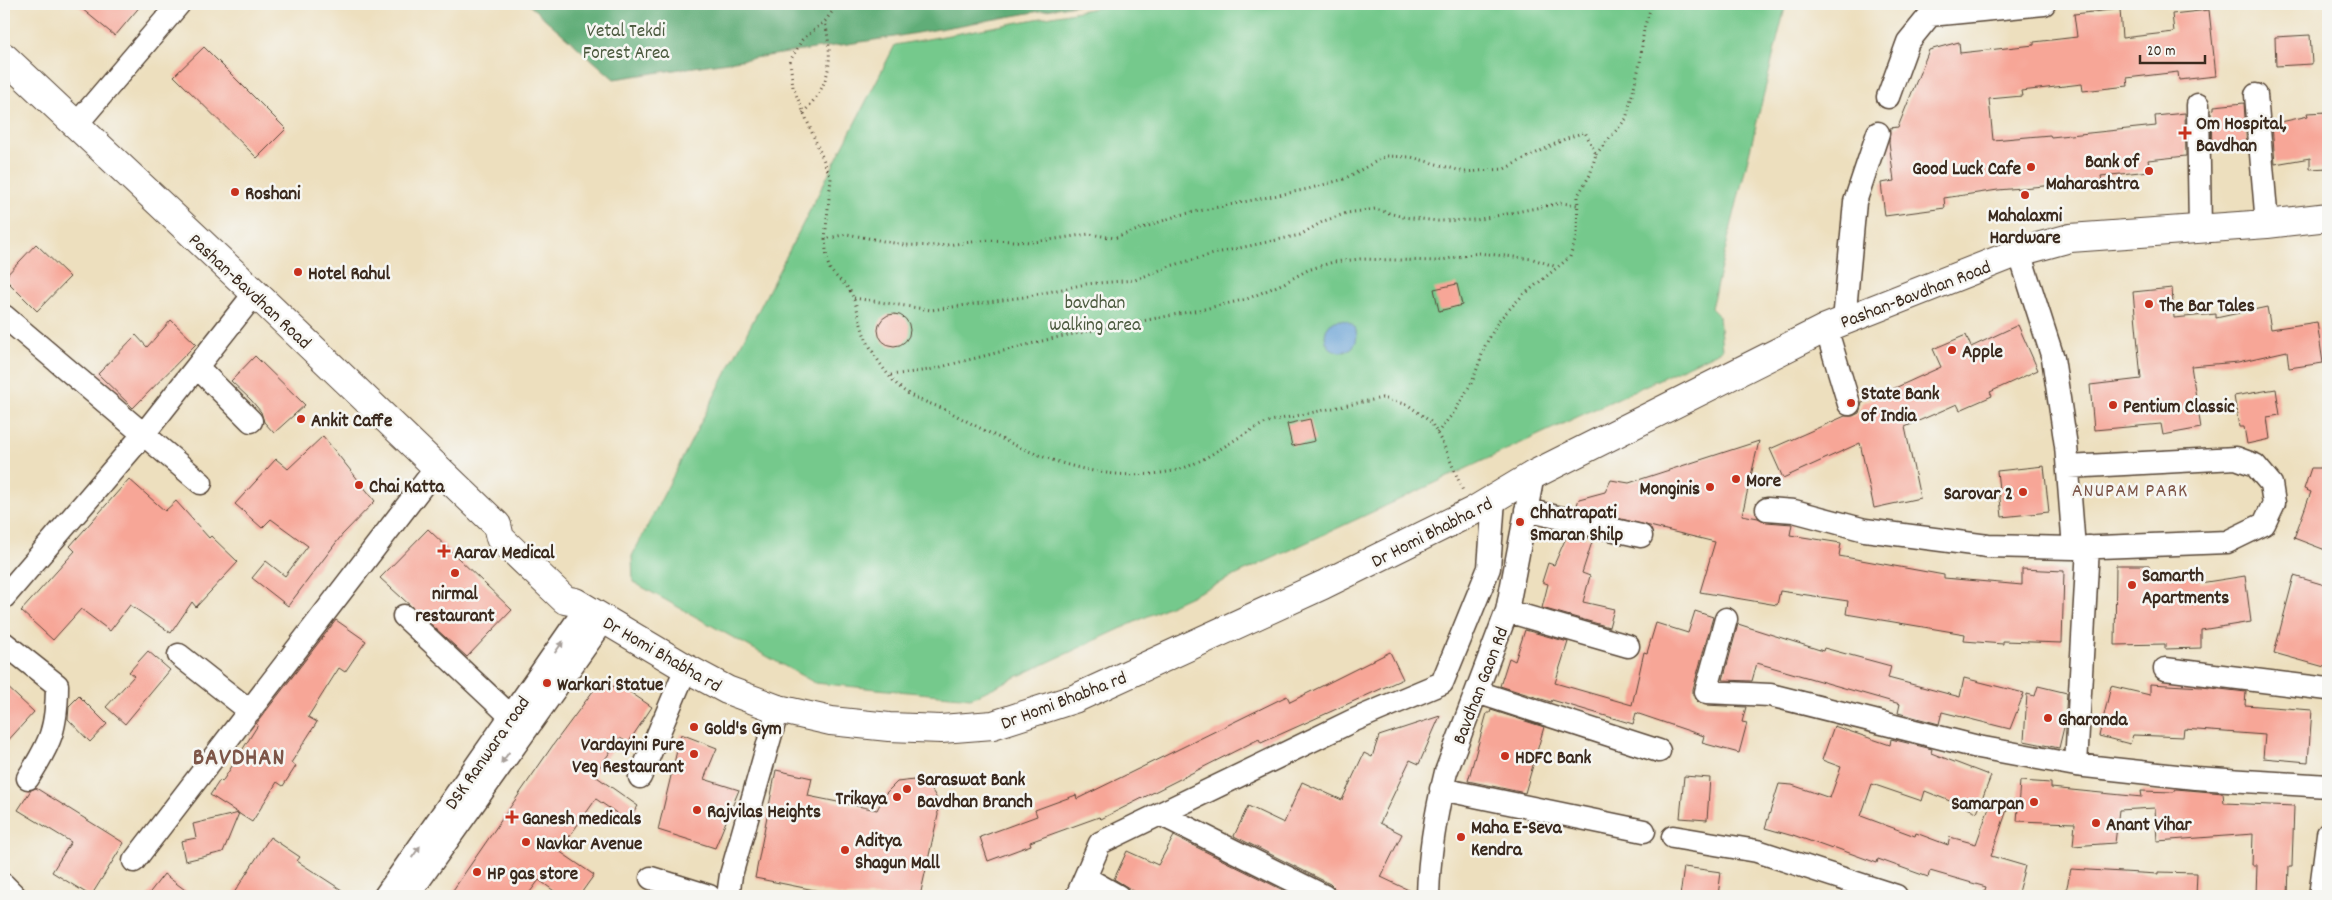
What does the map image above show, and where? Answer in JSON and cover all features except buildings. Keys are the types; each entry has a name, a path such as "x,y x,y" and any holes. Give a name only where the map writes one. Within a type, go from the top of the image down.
{"main road":[{"name":"Pashan-Bavdhan Road","path":"4,57 75,126 255,293 497,525 509,526 574,590 588,610"},
{"name":"Pashan-Bavdhan Road","path":"1533,474 1835,324 2019,252 2070,238 2267,224 2328,217"},
{"name":"Dr Homi Bhabha rd","path":"588,610 727,690 778,708 830,721 890,727 941,729 993,726 1074,699 1314,589 1484,505 1533,474"}],"street":[{"path":"75,126 179,4"},
{"path":"1888,97 1908,42 1930,15 2044,4"},
{"path":"2256,95 2267,224"},
{"path":"2198,105 2200,229"},
{"path":"1849,404 1835,324 1854,202 1878,133"},
{"path":"2019,252 2053,358 2081,548 2076,765"},
{"path":"4,597 144,435 255,293"},
{"path":"4,316 202,483"},
{"path":"197,367 251,421"},
{"path":"1767,509 1794,511 1875,531 1988,546 2081,548 2227,542 2264,524 2274,503 2271,484 2255,465 2236,458 2068,466"},
{"path":"134,862 436,468"},
{"name":"Bavdhan Gaon Rd","path":"1428,896 1441,789 1507,611 1533,474"},
{"path":"1118,896 1082,887 1100,843 1352,721 1442,683 1489,568 1484,505"},
{"path":"1526,510 1641,536"},
{"name":"DSK Ranwara road","path":"408,896 518,723 553,673 588,610"},
{"path":"1507,611 1628,646"},
{"path":"404,616 518,723"},
{"path":"1726,619 1706,692 1770,696 1978,747 2076,765 2195,778 2328,786"},
{"path":"4,643 57,685 57,716 52,733 46,750 28,778"},
{"path":"179,655 250,711"},
{"path":"640,777 686,668"},
{"path":"2165,669 2328,689"},
{"path":"1477,692 1659,751"},
{"path":"728,896 731,875 778,708"},
{"name":"DSK Ranwara road","path":"385,896 518,723"},
{"path":"1441,789 1644,831"},
{"path":"1160,814 1324,896"},
{"path":"2320,896 2328,834"},
{"path":"1673,837 1757,851 1896,896"},
{"path":"651,878 709,896"},
{"path":"4,885 15,896"}],"path":[{"path":"838,4 825,21 802,40 790,61 794,87 831,178 825,239 829,268 849,290 867,341 890,375 903,390 1019,447 1070,467 1108,474 1145,474 1175,471 1218,451 1257,426 1271,421 1382,398 1408,406 1431,422 1484,505"},
{"path":"1437,433 1455,411 1473,380 1486,346 1499,320 1521,297 1570,257 1578,235 1578,195 1590,175 1596,154 1626,119 1640,63 1644,28 1652,4"},
{"path":"803,113 819,96 830,63 831,48 825,21"},
{"path":"825,239 846,234 904,245 938,246 989,240 1012,243 1035,242 1089,234 1115,238 1179,215 1308,189 1344,179 1386,156 1411,157 1466,172 1504,169 1567,138 1585,132 1596,154"},
{"path":"853,298 931,310 1024,297 1086,284 1136,280 1170,266 1222,252 1300,235 1324,221 1347,213 1375,209 1403,217 1438,221 1476,220 1561,203 1577,205"},
{"path":"890,375 929,370 1054,338 1204,310 1247,298 1284,284 1308,270 1333,262 1360,259 1437,261 1478,253 1532,259 1557,267"}],"green space":[{"name":"Vetal Tekdi Forest Area","path":"528,4 1080,4 894,37 614,79"},
{"name":"bavdhan walking area","path":"1117,4 1786,4 1711,308 1719,316 1722,350 971,698 815,683 633,582 632,556 895,45"}],"water":[{"path":"1341,320 1347,321 1352,325 1356,330 1356,342 1352,347 1347,351 1341,352 1335,351 1330,347 1326,342 1325,336 1326,330 1330,325 1335,321"}],"place":[{"name":"Om Hospital, Bavdhan","path":"2185,133"},
{"name":"Good Luck Cafe","path":"2031,167"},
{"name":"Bank of Maharashtra","path":"2149,171"},
{"name":"Roshani","path":"235,192"},
{"name":"Mahalaxmi Hardware","path":"2025,195"},
{"name":"Hotel Rahul","path":"298,272"},
{"name":"The Bar Tales","path":"2149,304"},
{"name":"Apple","path":"1952,350"},
{"name":"State Bank of India","path":"1851,403"},
{"name":"Pentium Classic","path":"2113,405"},
{"name":"Ankit Caffe","path":"301,419"},
{"name":"More","path":"1736,479"},
{"name":"Chai Katta","path":"359,485"},
{"name":"Monginis","path":"1710,487"},
{"name":"Sarovar 2","path":"2023,492"},
{"name":"Chhatrapati Smaran Shilp","path":"1520,522"},
{"name":"Aarav Medical","path":"444,551"},
{"name":"nirmal restaurant","path":"455,573"},
{"name":"Samarth Apartments","path":"2132,585"},
{"name":"Warkari Statue","path":"547,683"},
{"name":"Gharonda","path":"2048,718"},
{"name":"Gold's Gym","path":"694,727"},
{"name":"Vardayini Pure Veg Restaurant","path":"694,754"},
{"name":"HDFC Bank","path":"1505,756"},
{"name":"Saraswat Bank Bavdhan Branch","path":"907,789"},
{"name":"Trikaya","path":"897,797"},
{"name":"Samarpan","path":"2034,802"},
{"name":"Rajvilas Heights","path":"697,810"},
{"name":"Ganesh medicals","path":"512,817"},
{"name":"Anant Vihar","path":"2096,823"},
{"name":"Maha E-Seva Kendra","path":"1461,837"},
{"name":"Navkar Avenue","path":"526,842"},
{"name":"Aditya Shagun Mall","path":"845,850"},
{"name":"HP gas store","path":"477,872"}],"district":[{"name":"ANUPAM PARK","path":"2130,489"},
{"name":"BAVDHAN","path":"239,756"}]}
